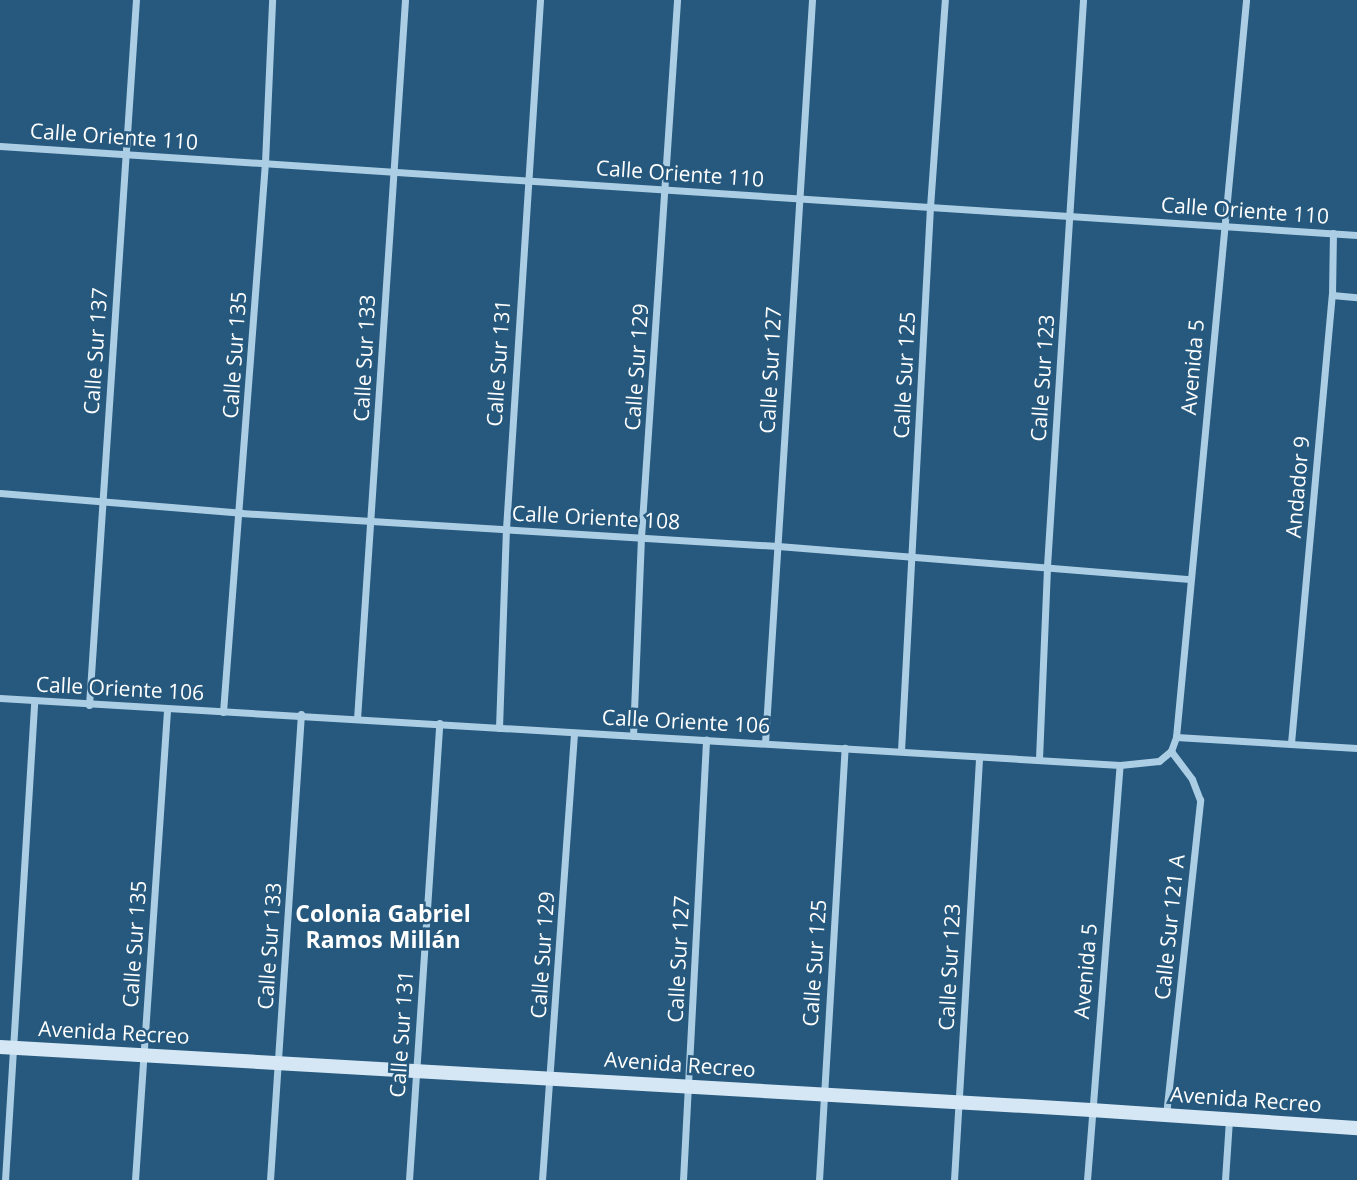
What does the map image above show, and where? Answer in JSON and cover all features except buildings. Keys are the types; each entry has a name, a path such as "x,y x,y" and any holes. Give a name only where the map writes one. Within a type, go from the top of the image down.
{"street":[{"name":"Calle Sur 137","path":"89,705 128,154 136,0"},
{"name":"Calle Sur 135","path":"223,712 241,513 265,163 272,0"},
{"name":"Calle Sur 133","path":"357,719 373,521 405,0"},
{"name":"Calle Sur 131","path":"499,728 506,529 540,0"},
{"name":"Calle Sur 129","path":"633,736 641,537 677,0"},
{"name":"Calle Sur 127","path":"765,743 811,0"},
{"name":"Calle Sur 125","path":"901,751 930,207 945,0"},
{"name":"Calle Sur 123","path":"1039,758 1047,566 1083,0"},
{"name":"Avenida 5","path":"1176,737 1246,0"},
{"name":"Calle Oriente 110","path":"0,146 1357,235"},
{"name":"Andador 9","path":"1291,743 1332,295 1334,233"},
{"path":"1332,295 1357,297"},
{"name":"Calle Oriente 108","path":"0,494 241,513 778,546 1190,579"},
{"name":"Calle Oriente 106","path":"0,698 167,710 301,714 979,757 1039,758 1120,765 1159,761 1171,751"},
{"path":"5,1180 7,1047 34,701"},
{"name":"Calle Sur 135","path":"135,1180 167,710"},
{"name":"Calle Sur 133","path":"270,1180 301,714"},
{"name":"Calle Sur 131","path":"409,1180 439,723"},
{"name":"Calle Sur 129","path":"542,1180 574,733"},
{"path":"1171,751 1176,737 1357,748"},
{"name":"Calle Sur 127","path":"683,1180 706,740"},
{"name":"Calle Sur 125","path":"819,1180 845,748"},
{"name":"Calle Sur 121 A","path":"1166,1115 1200,800 1192,779 1171,751"},
{"name":"Calle Sur 123","path":"954,1180 979,757"},
{"name":"Avenida 5","path":"1087,1180 1120,765"},
{"name":"Avenida Recreo","path":"7,1047 416,1069 1357,1128"},
{"path":"1226,1180 1229,1119"}],"district":[{"name":"Colonia Gabriel Ramos Millán","path":"383,926"}]}
